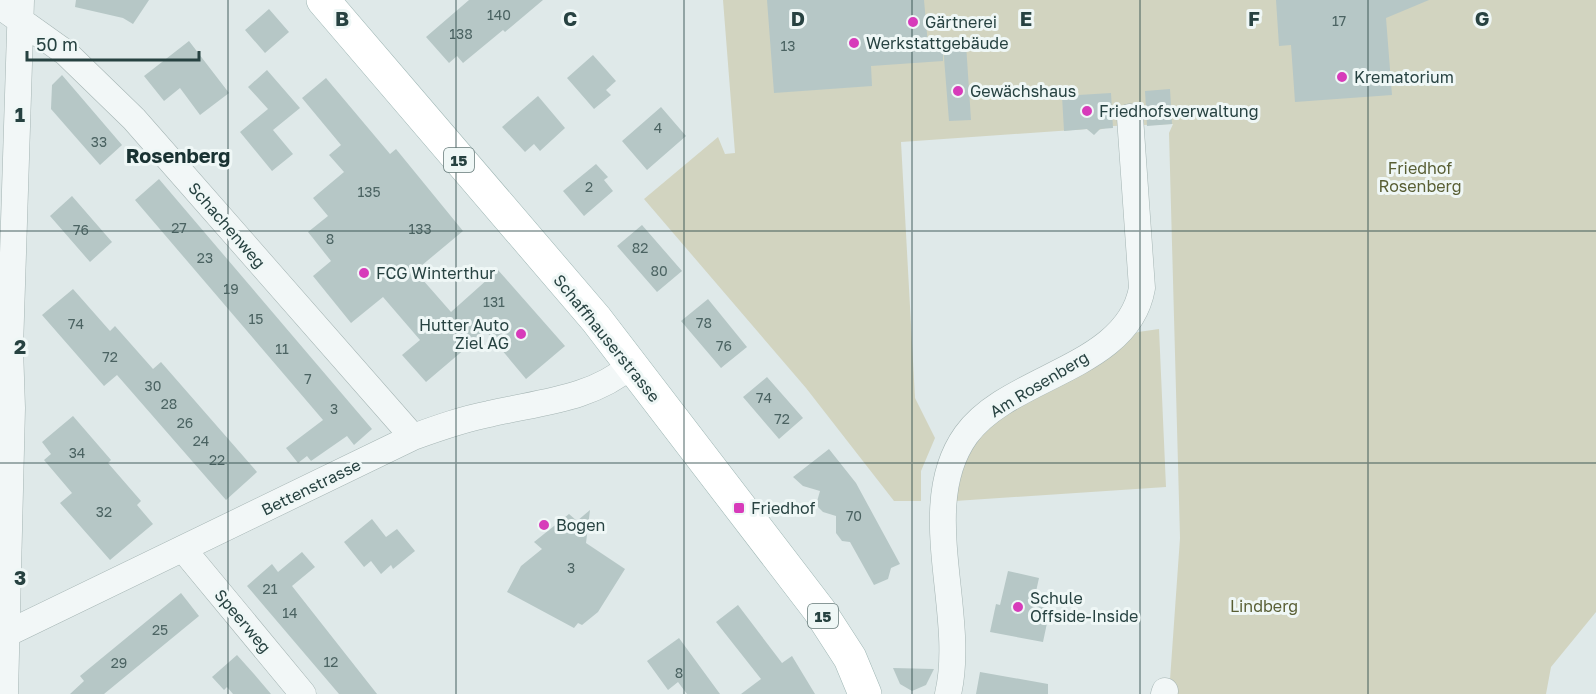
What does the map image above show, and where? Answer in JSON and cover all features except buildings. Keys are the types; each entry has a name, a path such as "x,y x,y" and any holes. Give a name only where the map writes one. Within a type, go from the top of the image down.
{"main road":[{"name":"Schaffhauserstrasse","path":"323,0 597,319 819,610 850,658 866,694"}],"street":[{"path":"5,694 3,636 12,408 5,342 14,8"},
{"name":"Schachenweg","path":"14,8 66,53 134,119 413,437"},
{"name":"Am Rosenberg","path":"948,694 952,651 945,531 946,477 956,451 979,420 1088,355 1114,337 1136,312 1142,288 1130,117"},
{"name":"Bettenstrasse","path":"3,636 413,437 450,423 561,400 597,389 614,380 632,365"},
{"name":"Speerweg","path":"183,549 303,694"}],"green space":[{"name":"Friedhof Rosenberg","path":"723,0 1596,0 1596,612 1551,667 1546,694 1169,694 1180,538 1169,133 1173,124 1113,126 1091,132 1087,129 901,142 915,398 935,438 921,471 921,501 894,501 806,388 644,199 718,137 725,154 735,153"},
{"path":"1159,329 1166,487 955,501 966,453 990,423 1138,332"}],"place":[{"name":"Gärtnerei","path":"913,22"},
{"name":"Werkstattgebäude","path":"854,43"},
{"name":"Krematorium","path":"1342,77"},
{"name":"Gewächshaus","path":"958,91"},
{"name":"Friedhofsverwaltung","path":"1087,111"},
{"name":"FCG Winterthur","path":"364,273"},
{"name":"Hutter Auto Ziel AG","path":"521,334"},
{"name":"Friedhof","path":"739,508"},
{"name":"Bogen","path":"544,525"},
{"name":"Schule Offside-Inside","path":"1018,607"}],"district":[{"name":"Rosenberg","path":"178,155"}],"park label":[{"name":"Lindberg","path":"1264,606"}]}
